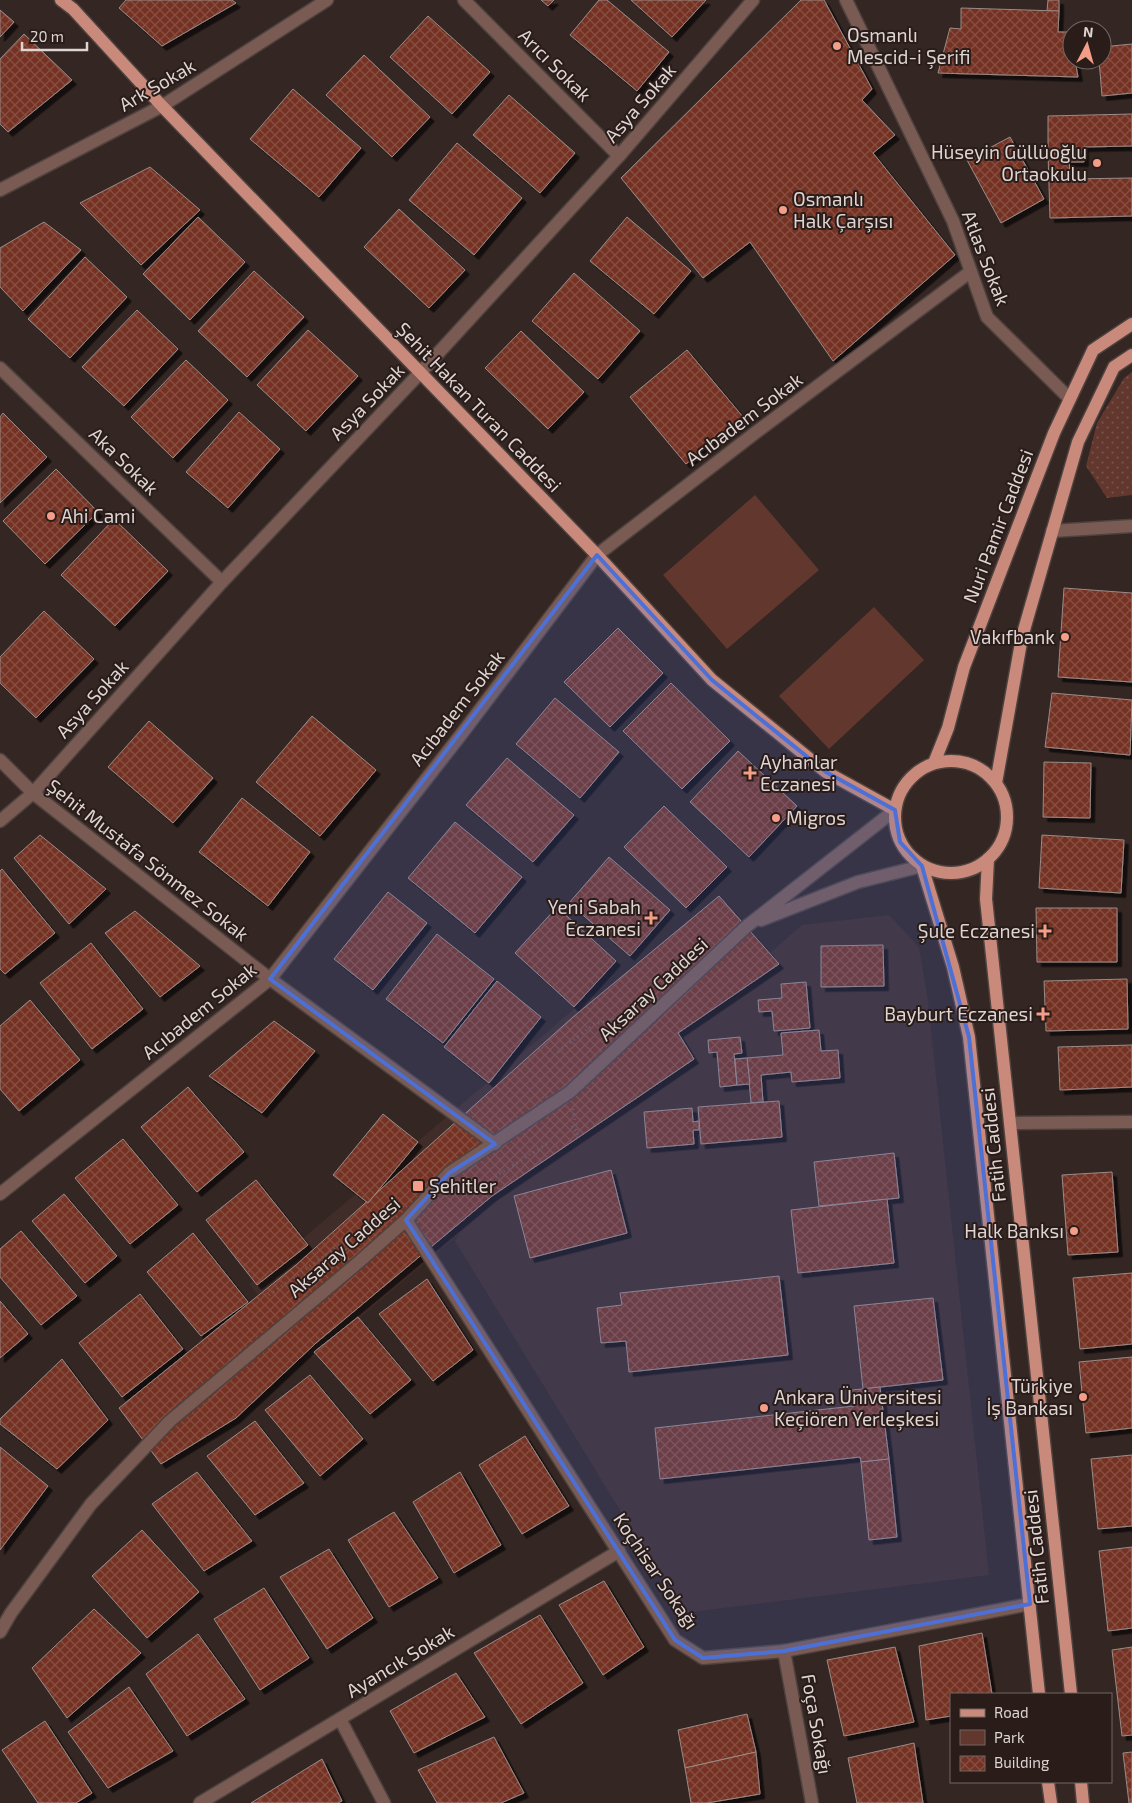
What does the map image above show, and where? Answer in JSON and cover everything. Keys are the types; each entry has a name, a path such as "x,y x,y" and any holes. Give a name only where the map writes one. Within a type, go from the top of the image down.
{"main road":[{"name":"Şehit Hakan Turan Caddesi","path":"61,0 73,9 162,106 597,556 712,680 826,772 895,810"},
{"name":"Nuri Pamir Caddesi","path":"934,763 948,728 964,667 1054,433 1094,350 1132,324"},
{"path":"996,783 1022,637 1078,442 1114,367 1132,355"},
{"path":"951,761 968,763 984,771 996,783 1004,798 1007,814 1006,831 999,846 976,869 956,873 939,872 922,866 909,855 900,842 895,826 895,810 899,794 907,781 919,770 934,763 951,761"},
{"name":"Fatih Caddesi","path":"988,859 986,899 1071,1693"},
{"name":"Fatih Caddesi","path":"922,866 953,967 970,1037 1039,1693"},
{"path":"1048,1783 1051,1803"},
{"path":"1080,1783 1083,1803"}],"street":[{"name":"Ark Sokak","path":"0,190 162,106 326,0"},
{"name":"Arıcı Sokak","path":"464,0 619,156"},
{"name":"Asya Sokak","path":"0,821 33,794 222,582 420,373 619,156 753,0"},
{"name":"Atlas Sokak","path":"846,0 953,221 987,317 1070,399"},
{"name":"Acıbadem Sokak","path":"0,1194 270,979 463,732 597,556 970,272"},
{"name":"Aka Sokak","path":"0,368 222,582"},
{"path":"1052,531 1132,526"},
{"name":"Şehit Mustafa Sönmez Sokak","path":"0,760 33,794 270,979 495,1144"},
{"name":"Aksaray Caddesi","path":"0,1632 11,1613 91,1504 170,1421 360,1261 406,1220 449,1173 570,1092 747,926 895,810"},
{"path":"747,926 858,882 922,866"},
{"path":"1010,1123 1132,1122"},
{"name":"Koçhisar Sokağı","path":"406,1220 675,1640 703,1658 784,1651 1030,1604"},
{"name":"Ayancık Sokak","path":"200,1803 619,1551"},
{"name":"Foça Sokağı","path":"784,1651 812,1803"},
{"path":"340,1719 384,1803"}],"path":[{"path":"558,1052 594,1024"},
{"path":"570,1092 578,1136 572,1126"},
{"path":"487,1182 548,1143"},
{"path":"268,1295 330,1253"}],"highlighted area":[{"path":"597,555 712,680 826,772 895,810 900,842 922,866 969,1037 1030,1604 784,1651 703,1658 675,1640 406,1220 449,1173 495,1144 270,979"}],"shaded area":[{"name":"Ankara Üniversitesi Keçiören Yerleşkesi","path":"889,915 919,947 928,1001 989,1575 683,1613 455,1241 459,1234 312,1358 304,1348 321,1332 276,1280 258,1295 249,1284 592,994 649,1059 802,925","holes":["374,1197 316,1290 295,1264"]}],"green space":[{"path":"1132,372 1132,495 1107,498 1086,466 1097,423 1124,378"},
{"path":"755,495 819,570 727,649 663,575"},
{"path":"874,607 924,660 829,749 779,696"}],"building":[{"path":"126,0 232,0 236,3 162,46 119,8"},
{"path":"541,0 554,0 548,6"},
{"path":"599,0 607,0 669,52 637,91 570,35"},
{"path":"631,0 706,0 672,37"},
{"name":"Osmanlı Halk Çarşısı","path":"801,0 824,0 872,89 862,100 895,135 873,153 955,255 833,361 750,242 703,278 621,178"},
{"path":"1048,0 1059,0 1059,11 1047,11"},
{"path":"961,8 1059,11 1058,32 1062,32 1062,70 1077,70 1078,77 938,73 950,28 961,29"},
{"path":"0,10 14,22 0,37"},
{"path":"428,16 490,72 452,114 390,57"},
{"path":"24,34 72,80 8,132 0,124 0,59"},
{"path":"1132,44 1132,93 1102,96 1100,70 1112,70 1112,46"},
{"path":"364,55 430,117 392,157 326,95"},
{"path":"293,89 361,148 319,197 250,139"},
{"path":"509,95 575,153 540,193 473,135"},
{"path":"1132,114 1132,146 1084,147 1084,162 1069,162 1069,153 1048,153 1048,116"},
{"path":"1010,137 1044,199 1001,223 967,160"},
{"path":"457,143 522,198 474,255 409,200"},
{"path":"1048,153 1069,153 1070,179 1132,178 1132,216 1050,218"},
{"path":"150,167 200,210 141,265 80,203"},
{"path":"399,209 465,270 429,308 364,247"},
{"path":"198,217 245,262 190,320 143,274"},
{"path":"627,217 691,271 654,314 590,261"},
{"path":"44,222 81,250 23,311 0,287 0,248"},
{"path":"85,257 127,297 70,358 28,319"},
{"path":"254,271 304,317 247,377 198,331"},
{"path":"574,273 640,331 598,379 532,321"},
{"path":"137,310 178,349 124,406 82,367"},
{"path":"308,330 358,376 306,431 257,385"},
{"path":"521,331 584,392 548,429 485,368"},
{"path":"687,350 743,417 686,464 630,397"},
{"path":"186,360 228,400 173,458 131,417"},
{"path":"239,412 280,449 228,508 186,472"},
{"path":"3,413 47,457 0,503 0,417"},
{"name":"Ahi Cami","path":"56,469 98,512 45,564 3,521"},
{"path":"114,519 168,571 115,626 61,575"},
{"path":"1064,588 1132,593 1132,682 1058,677"},
{"path":"44,611 94,659 36,718 0,683 0,657"},
{"path":"618,628 663,673 610,727 564,682"},
{"path":"671,683 730,741 682,789 623,731"},
{"path":"1052,693 1132,700 1130,755 1045,747"},
{"path":"555,698 619,752 580,798 516,744"},
{"path":"312,716 376,770 320,836 256,782"},
{"path":"149,721 213,778 173,823 108,767"},
{"path":"738,751 797,806 749,857 690,802"},
{"path":"507,758 574,815 533,862 466,805"},
{"path":"1044,762 1091,763 1090,818 1043,817"},
{"path":"242,798 310,852 268,906 199,852"},
{"path":"664,806 727,867 686,908 624,847"},
{"path":"455,822 522,877 475,933 408,878"},
{"path":"40,835 106,889 69,924 14,858"},
{"path":"1042,835 1124,840 1121,893 1039,888"},
{"path":"609,857 670,910 630,956 569,903"},
{"path":"2,869 55,933 5,974 0,969 0,871"},
{"path":"388,892 427,923 373,990 334,959"},
{"path":"719,896 779,964 678,1033 694,1059 492,1196 316,1343 236,1418 161,1464 119,1408 296,1265 573,1017"},
{"path":"557,907 616,961 574,1007 515,953"},
{"path":"1036,908 1117,908 1117,962 1037,962"},
{"path":"135,911 200,966 160,997 105,933"},
{"path":"437,934 494,979 443,1043 386,999"},
{"path":"91,943 143,1009 92,1049 40,983"},
{"path":"883,945 884,986 821,987 821,946"},
{"path":"1127,979 1128,1029 1046,1031 1044,981"},
{"path":"497,981 541,1017 489,1083 444,1047"},
{"path":"806,982 810,1028 774,1031 772,1011 759,1012 758,1000 782,998 781,984"},
{"path":"30,1000 80,1060 19,1111 0,1089 0,1026"},
{"path":"274,1021 315,1051 262,1113 209,1076"},
{"path":"819,1030 821,1051 838,1050 840,1078 792,1082 791,1072 761,1075 763,1102 751,1103 747,1058 783,1055 781,1033"},
{"path":"740,1037 742,1053 734,1054 737,1085 720,1087 717,1052 709,1053 708,1040"},
{"path":"1132,1045 1132,1087 1060,1090 1058,1047"},
{"path":"747,1058 750,1084 737,1085 735,1059"},
{"path":"188,1087 244,1152 197,1192 141,1127"},
{"path":"779,1101 782,1137 701,1144 698,1107"},
{"path":"692,1108 693,1122 699,1121 699,1130 693,1130 694,1144 647,1148 644,1112"},
{"path":"383,1114 418,1142 368,1203 333,1175"},
{"path":"123,1139 178,1205 130,1244 75,1178"},
{"path":"894,1153 899,1198 819,1206 814,1162"},
{"path":"611,1170 627,1233 530,1258 514,1196"},
{"path":"1112,1172 1118,1252 1068,1255 1062,1175"},
{"path":"256,1180 308,1245 257,1285 206,1220"},
{"path":"64,1194 117,1256 85,1283 32,1221"},
{"path":"887,1199 894,1263 798,1273 791,1210"},
{"path":"21,1231 77,1296 41,1325 0,1277 0,1249"},
{"path":"193,1233 248,1302 201,1336 147,1272"},
{"path":"1132,1273 1132,1344 1080,1349 1073,1278"},
{"path":"779,1276 788,1355 629,1372 626,1341 601,1343 597,1308 622,1305 620,1293"},
{"path":"427,1279 473,1350 433,1381 379,1314"},
{"path":"140,1294 183,1349 122,1397 79,1343"},
{"path":"933,1298 943,1380 863,1389 854,1306"},
{"path":"0,1301 28,1334 0,1358"},
{"path":"358,1317 411,1380 370,1414 314,1352"},
{"path":"1132,1357 1132,1428 1086,1433 1079,1362"},
{"path":"62,1359 108,1420 57,1469 0,1424 0,1419"},
{"path":"310,1375 363,1439 320,1476 265,1410"},
{"path":"880,1387 889,1459 861,1462 860,1457 660,1479 655,1428 854,1406 852,1390"},
{"path":"255,1421 304,1483 255,1515 207,1456"},
{"path":"525,1436 569,1506 522,1534 479,1465"},
{"path":"0,1447 48,1486 0,1550"},
{"path":"1132,1455 1132,1526 1098,1529 1091,1459"},
{"path":"889,1459 897,1537 869,1540 861,1462"},
{"path":"197,1472 252,1541 204,1571 152,1504"},
{"path":"460,1472 501,1545 454,1573 413,1502"},
{"path":"394,1512 438,1578 389,1607 348,1540"},
{"path":"142,1530 199,1592 147,1638 92,1576"},
{"path":"1132,1547 1132,1628 1108,1631 1099,1551"},
{"path":"329,1549 373,1618 327,1649 280,1577"},
{"path":"604,1581 644,1647 603,1675 559,1605"},
{"path":"264,1588 309,1658 260,1690 214,1619"},
{"path":"94,1609 141,1653 67,1718 32,1668"},
{"path":"540,1615 583,1683 521,1724 474,1653"},
{"path":"982,1633 992,1693 950,1693 950,1716 926,1720 919,1646"},
{"path":"198,1634 245,1699 187,1736 146,1674"},
{"path":"895,1647 914,1722 844,1736 827,1660"},
{"path":"1132,1647 1132,1735 1122,1736 1112,1650"},
{"path":"456,1673 485,1717 414,1753 390,1711"},
{"path":"129,1687 173,1751 108,1788 68,1732"},
{"path":"747,1714 756,1752 685,1768 678,1730"},
{"path":"45,1721 92,1793 76,1803 38,1803 2,1750"},
{"path":"494,1737 524,1793 501,1803 437,1803 418,1770"},
{"path":"914,1743 923,1803 857,1803 848,1758"},
{"path":"756,1752 760,1794 707,1803 691,1803 685,1768"},
{"path":"1132,1752 1132,1803 1129,1803 1123,1753"},
{"path":"322,1759 342,1801 338,1803 251,1803"}],"place":[{"name":"Osmanlı Mescid-i Şerifi","path":"837,46"},
{"name":"Hüseyin Güllüoğlu Ortaokulu","path":"1097,163"},
{"name":"Osmanlı Halk Çarşısı","path":"783,210"},
{"name":"Ahi Cami","path":"51,516"},
{"name":"Vakıfbank","path":"1065,637"},
{"name":"Ayhanlar Eczanesi","path":"750,773"},
{"name":"Migros","path":"776,818"},
{"name":"Yeni Sabah Eczanesi","path":"651,918"},
{"name":"Şule Eczanesi","path":"1045,931"},
{"name":"Bayburt Eczanesi","path":"1043,1014"},
{"name":"Şehitler","path":"418,1186"},
{"name":"Halk Banksı","path":"1074,1231"},
{"name":"Türkiye İş Bankası","path":"1083,1397"},
{"name":"Ankara Üniversitesi Keçiören Yerleşkesi","path":"764,1408"}]}
